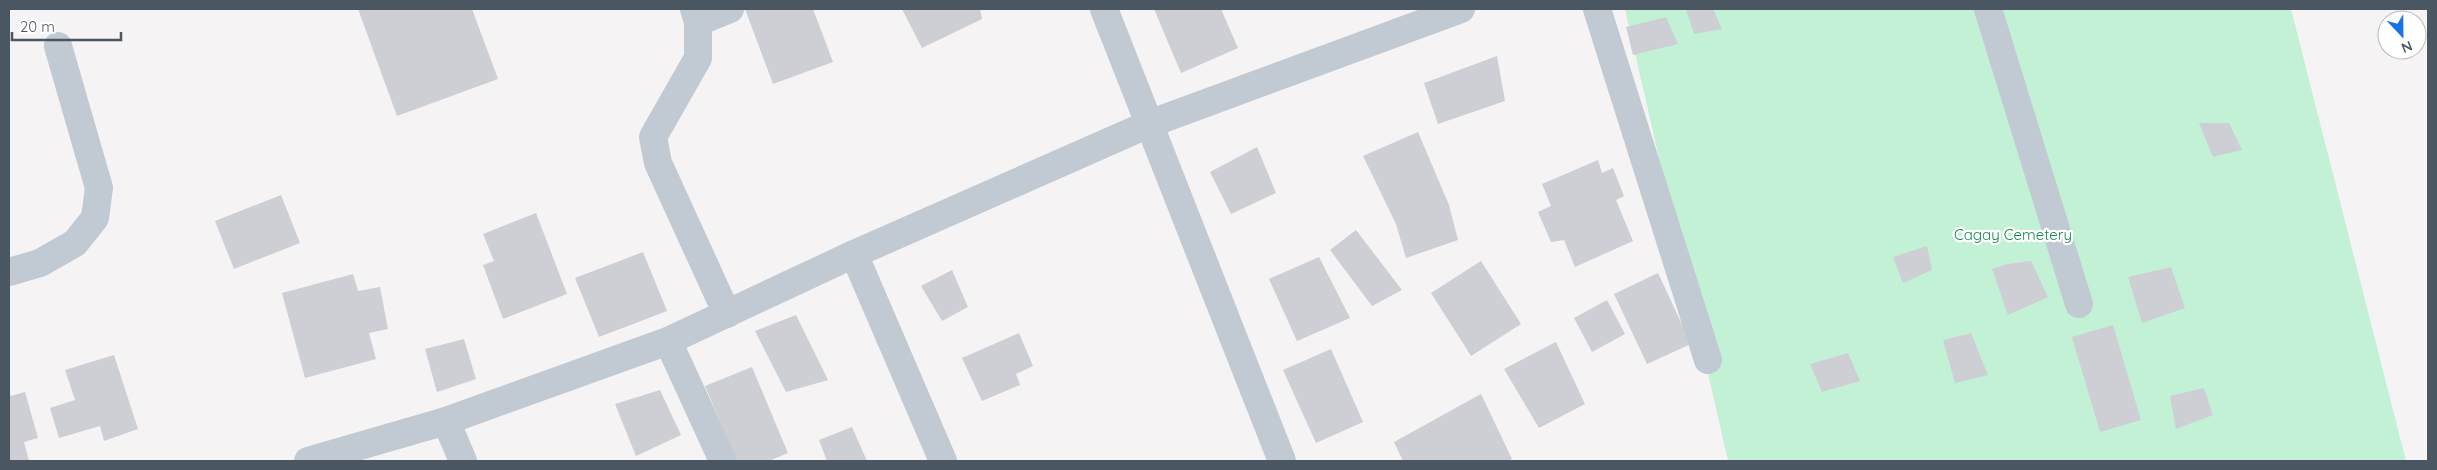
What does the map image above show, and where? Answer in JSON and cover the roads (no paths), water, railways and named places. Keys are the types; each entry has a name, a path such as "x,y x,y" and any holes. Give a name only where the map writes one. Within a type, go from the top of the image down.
{"street":[{"path":"727,314 658,163 653,137 698,58 696,15 730,9"},
{"path":"1104,9 1282,461"},
{"path":"308,461 446,421 668,341 854,254 1149,124 1461,9"},
{"path":"1596,9 1708,360"},
{"path":"1988,9 2079,304"},
{"path":"9,272 40,263 75,244 94,218 99,188 58,46"},
{"path":"854,254 944,461"},
{"path":"668,341 724,461"},
{"path":"446,421 462,461"}],"park label":[{"name":"Cagay Cemetery","path":"2013,235"}]}
